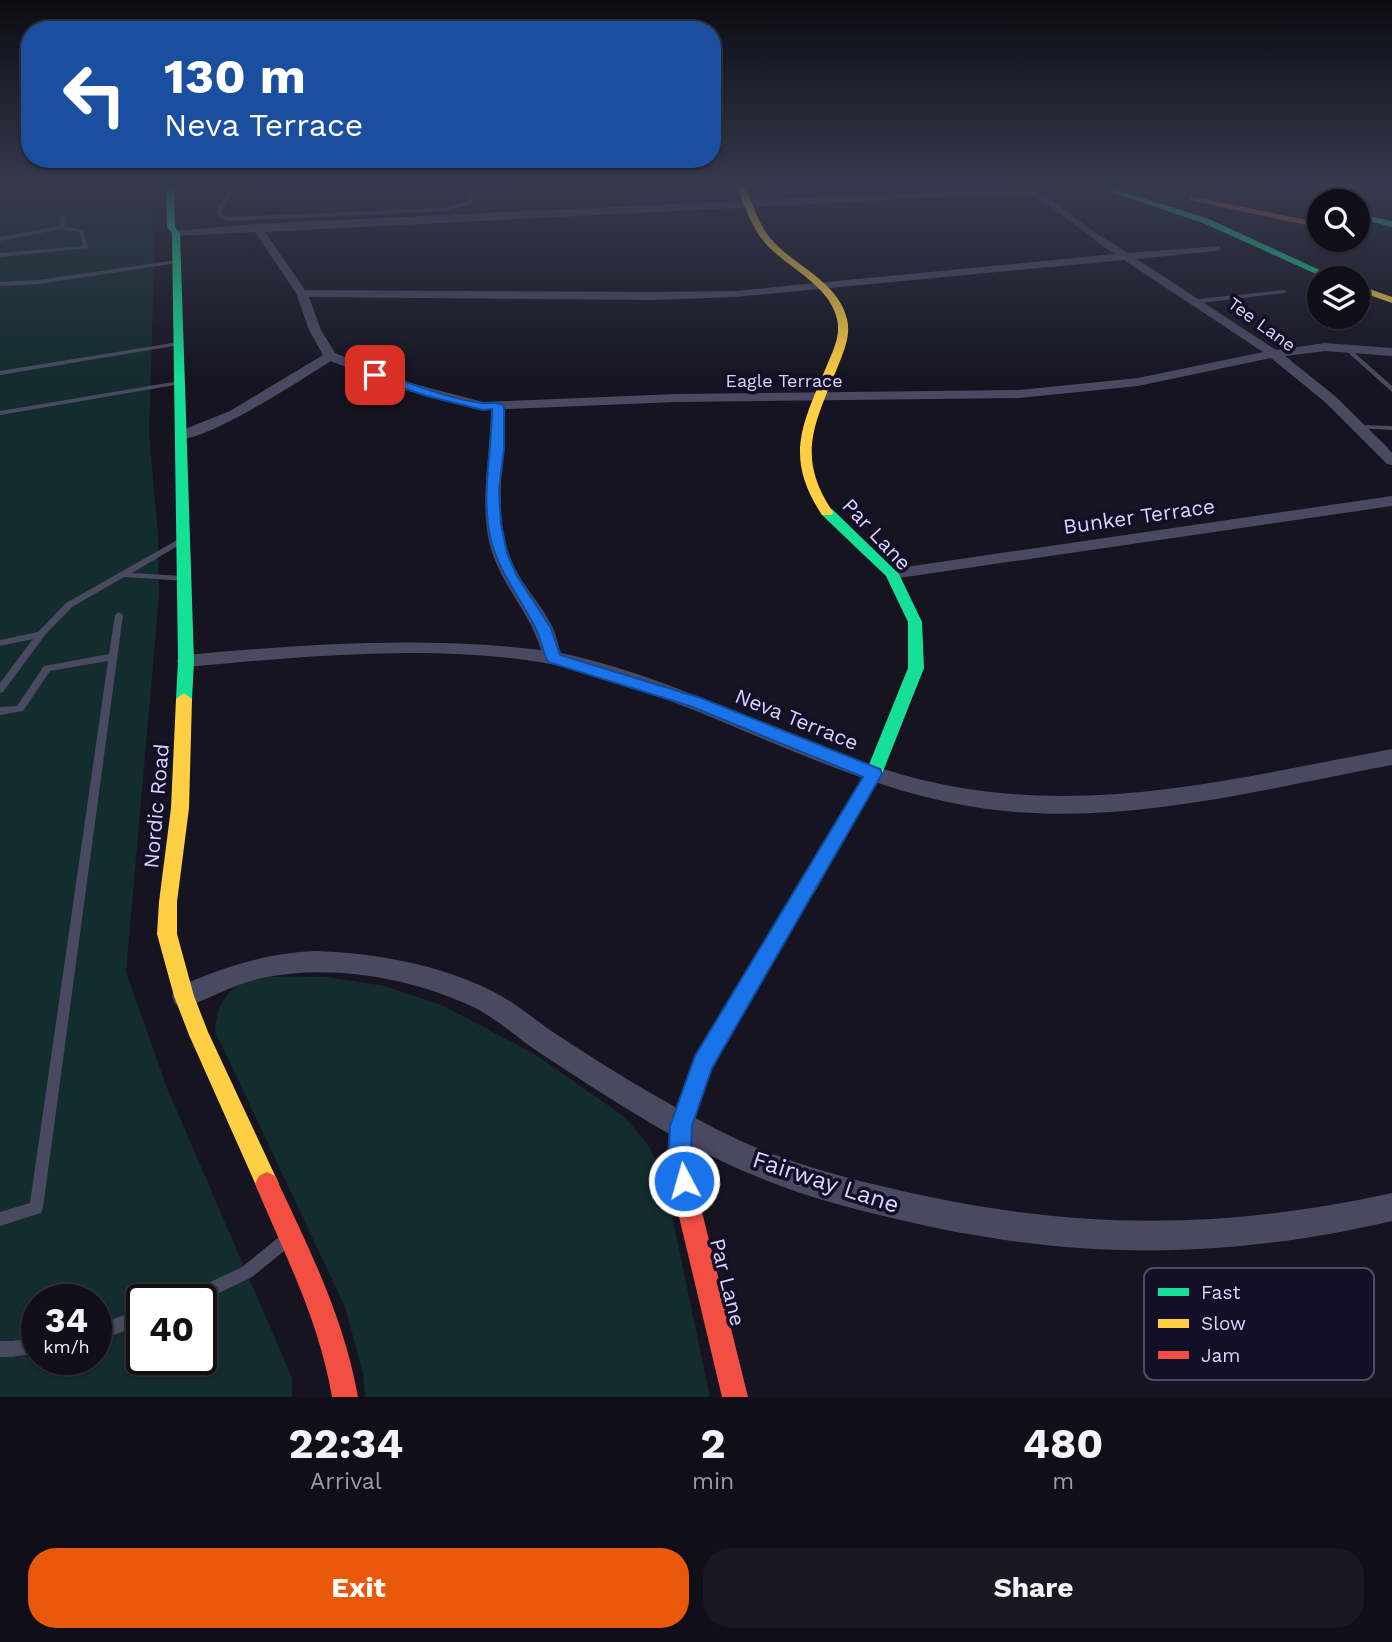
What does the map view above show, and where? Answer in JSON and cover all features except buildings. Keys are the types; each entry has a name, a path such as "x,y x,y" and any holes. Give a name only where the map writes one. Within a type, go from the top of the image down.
{"main road":[{"name":"Nordic Road","path":"176,251 186,661 180,807 168,902 167,934 184,996 317,1293 342,1372 345,1397"},
{"name":"Par Lane","path":"735,1397 688,1204 680,1159 681,1126 703,1063 874,774 916,668 915,622 892,574 836,523 818,501 809,483 803,461 803,445 839,351 844,328 841,315 822,286 779,251"},
{"path":"1274,251 1307,266"},
{"path":"1370,292 1392,300"}],"street":[{"path":"180,436 235,414 330,356 315,330 302,293 277,251"},
{"name":"Tee Lane","path":"1119,251 1199,301 1310,382 1392,461"},
{"path":"302,293 653,296 735,294 1180,251"},
{"name":"Eagle Terrace","path":"330,356 431,394 483,406 498,406 676,398 969,397 1080,389 1180,375 1273,354 1325,347 1392,352"},
{"path":"498,406 498,449 492,490 494,524 500,553 510,576 544,628 553,659"},
{"name":"Bunker Terrace","path":"892,574 1392,500"},
{"name":"Neva Terrace","path":"186,661 371,648 443,649 553,659 695,702 874,774 964,797 1021,804 1128,804 1392,757"},
{"name":"Fairway Lane","path":"184,996 264,967 303,962 393,970 437,982 483,999 681,1126 762,1165 810,1182 916,1210 1044,1231 1154,1237 1254,1232 1357,1216 1392,1207"}],"lane":[{"path":"0,255 41,251"},
{"path":"0,284 39,282 176,262"},
{"path":"1199,301 1283,292"},
{"path":"0,373 178,344"},
{"path":"1346,348 1392,390"},
{"path":"0,413 179,383"},
{"path":"1358,427 1392,428"},
{"path":"0,690 42,634 69,605 185,539"},
{"path":"125,575 186,579"},
{"path":"0,1219 36,1208 119,615"},
{"path":"0,643 42,634"},
{"path":"0,711 20,709 47,668 112,657"},
{"path":"217,1286 247,1272 292,1235"},
{"path":"0,1349 21,1348"}],"green space":[{"path":"0,251 153,251 149,435 158,535 159,596 126,972 167,1088 292,1378 292,1397 0,1397"},
{"path":"272,977 328,977 384,986 444,1006 536,1055 626,1118 648,1145 663,1173 710,1397 365,1397 363,1373 345,1307 215,1031 219,1009 227,994 240,985 255,979"}],"traffic: fast":[{"path":"176,251 186,661 184,699"},
{"path":"1273,251 1307,267"},
{"path":"807,887 874,774 916,668 915,622 892,574 827,512"}],"traffic: slow":[{"path":"778,251 828,293 843,321 840,345 806,437 807,474 814,493 827,512"},
{"path":"1370,292 1392,300"},
{"path":"184,699 180,808 168,902 167,934 184,996 199,1035 267,1184"}],"traffic: jam":[{"path":"735,1397 688,1204 680,1159 681,1126 703,1064 807,887"},
{"path":"267,1184 325,1315 345,1397"}],"route":[{"path":"375,375 431,394 483,406 498,406 498,449 492,490 494,524 500,553 510,576 544,628 553,659 695,702 874,774 703,1063 681,1126 680,1159 684,1181"}]}
